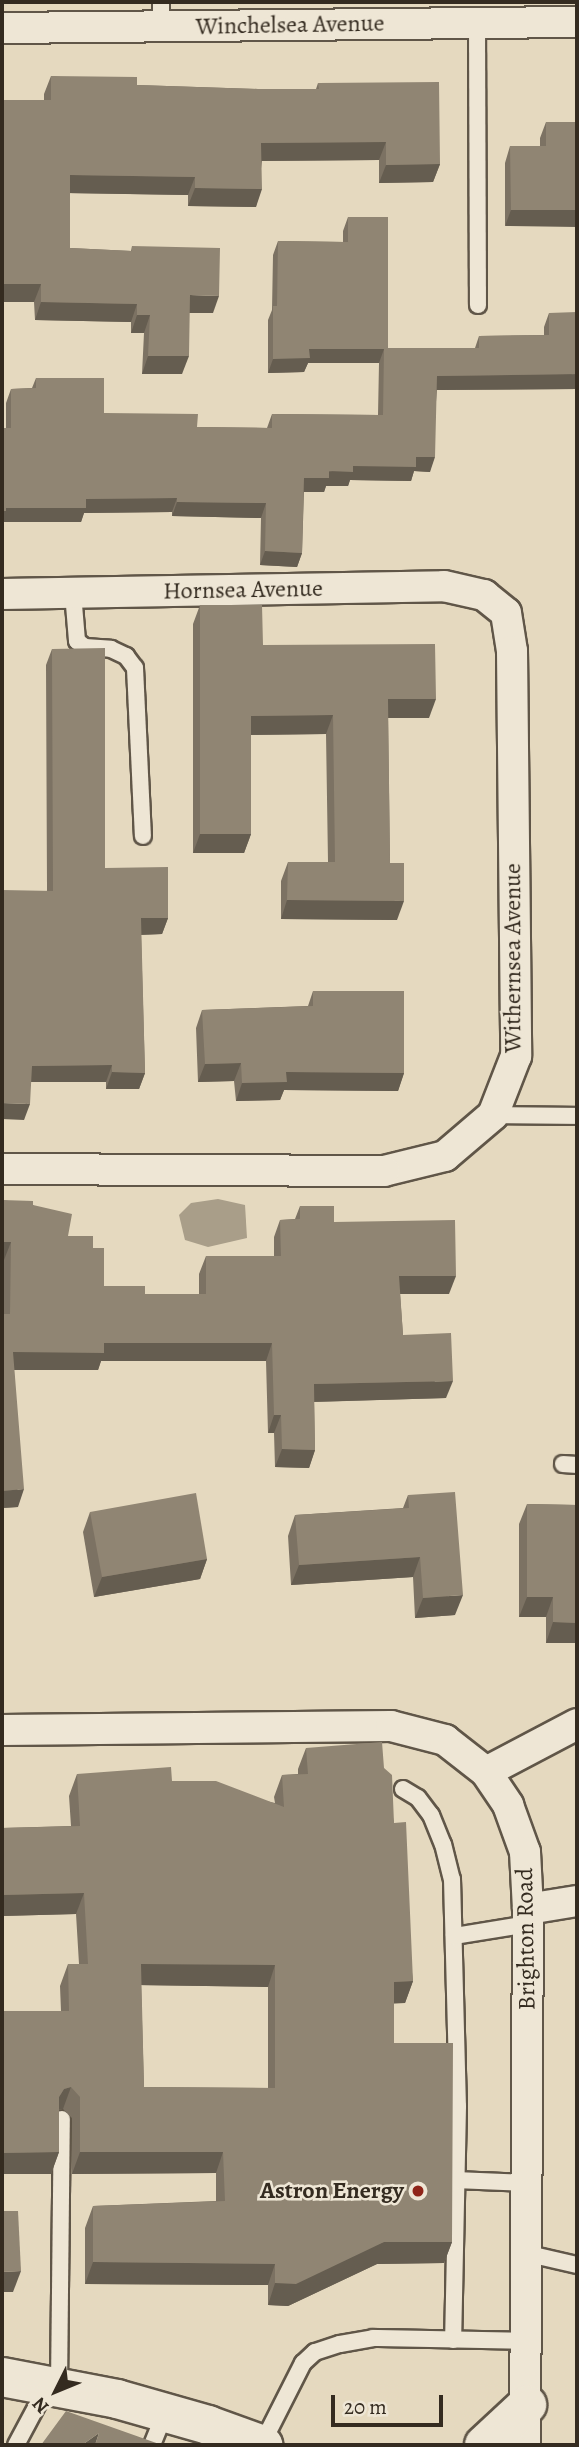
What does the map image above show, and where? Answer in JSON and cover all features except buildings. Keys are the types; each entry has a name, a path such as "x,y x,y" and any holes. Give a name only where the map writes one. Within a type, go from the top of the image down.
{"main road":[{"path":"2,2377 53,2386 159,2429 262,2445"},
{"path":"484,2445 527,2405"}],"street":[{"name":"Winchelsea Avenue","path":"2,29 161,14 477,24 512,12 577,22"},
{"name":"Hornsea Avenue","path":"2,594 444,586 484,595"},
{"name":"Withernsea Avenue","path":"2,1169 384,1171 445,1156 493,1115 516,1056 512,651 506,613 484,595"},
{"path":"486,1772 577,1724"},
{"name":"Brighton Road","path":"2,1730 391,1726 445,1740 486,1772 508,1805 525,1852 528,1917 525,2445"},
{"path":"528,1917 577,1901"}],"lane":[{"path":"477,24 478,305"},
{"path":"74,593 77,641 85,647 118,653 135,668 143,836"},
{"path":"493,1115 577,1116"},
{"path":"402,1789 418,1798 431,1815 443,1844 452,1879 458,2106 453,2340"},
{"path":"454,1936 528,1917"},
{"path":"16,2445 53,2386 62,2119"},
{"path":"457,2180 526,2183"},
{"path":"526,2253 577,2265"},
{"path":"262,2445 303,2363 315,2352 340,2344 373,2339 526,2341"}],"shaded area":[{"path":"218,1199 245,1205 247,1238 208,1247 185,1240 179,1215 191,1203"}],"place":[{"name":"Astron Energy","path":"418,2191"}]}
